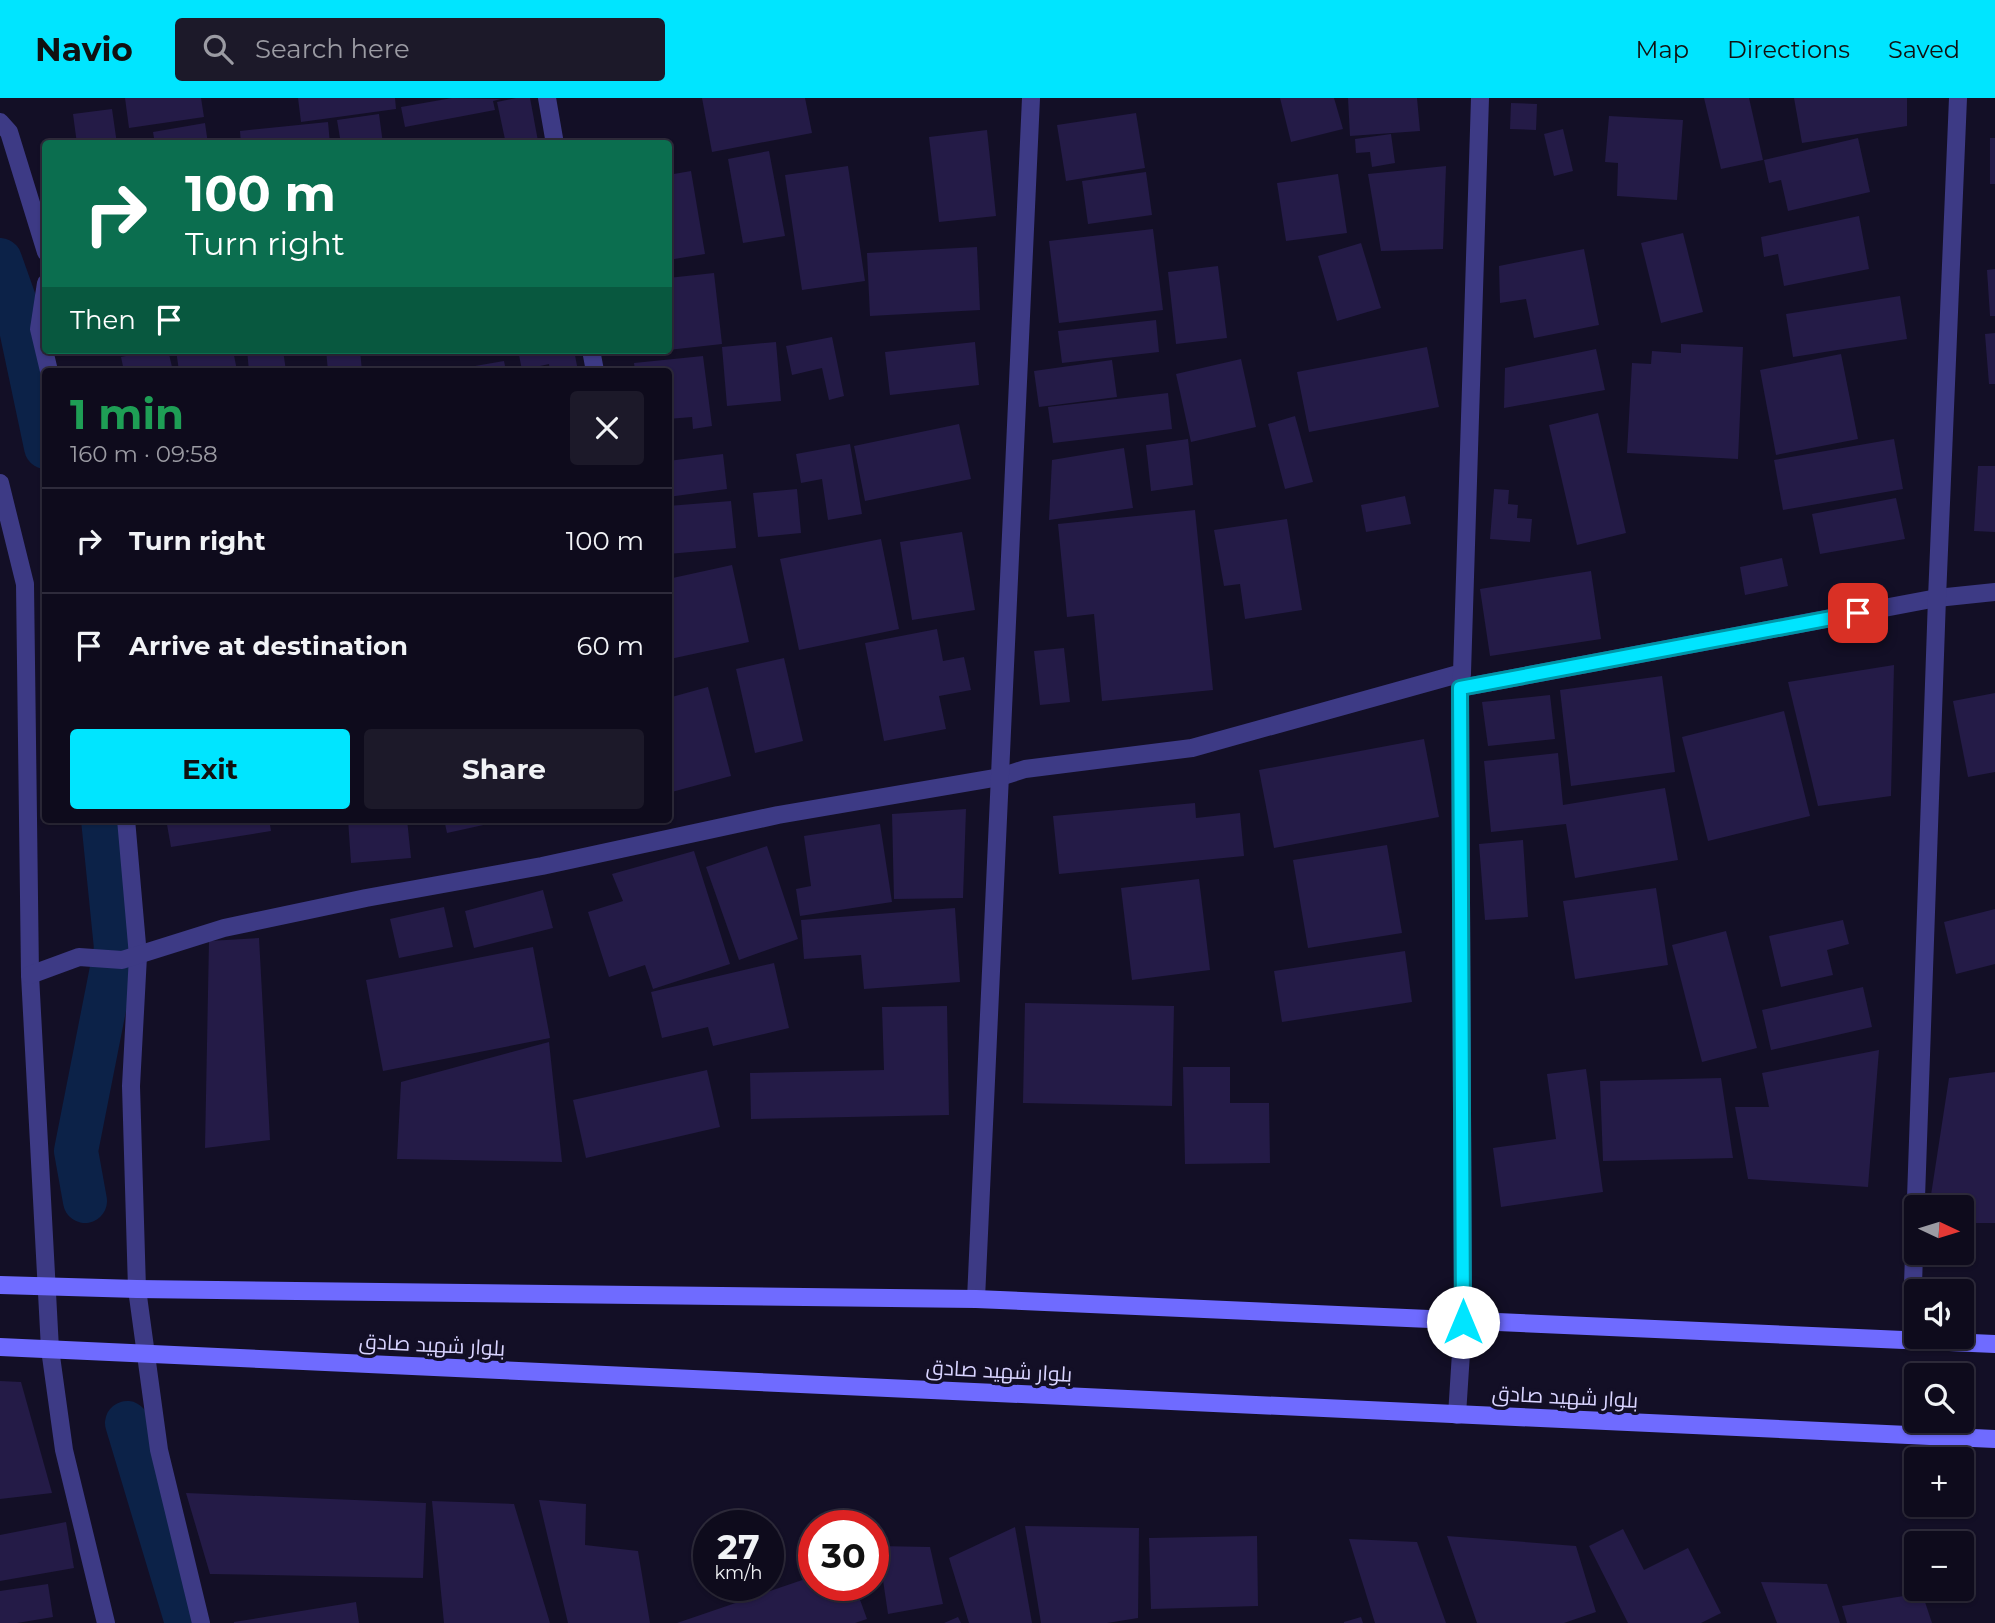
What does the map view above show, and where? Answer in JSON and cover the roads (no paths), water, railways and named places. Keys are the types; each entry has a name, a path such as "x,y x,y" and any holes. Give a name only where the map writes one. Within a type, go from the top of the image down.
{"main road":[{"path":"0,1285 976,1299 1904,1340"},
{"path":"1974,1343 1995,1344"},
{"name":"بلوار شهید صادق","path":"0,1347 1995,1439"}],"street":[{"path":"547,98 554,140"},
{"path":"976,1299 1031,98"},
{"path":"1457,1415 1463,1322 1461,680 1480,98"},
{"path":"1913,1279 1958,98"},
{"path":"0,122 9,132 42,239"},
{"path":"42,309 39,329 42,342"},
{"path":"0,483 25,583 30,975 50,1349 64,1450 106,1623"},
{"path":"30,975 79,957 130,958 224,928 366,898 542,866 778,816 1000,777 1025,769 1192,748 1461,680 1937,598 1995,592"},
{"path":"126,823 136,1289 159,1450 201,1623"}],"waterway":[{"path":"0,260 16,305 42,428"},
{"path":"85,1201 76,1151 116,948 103,823"},
{"path":"127,1423 187,1623"}]}
